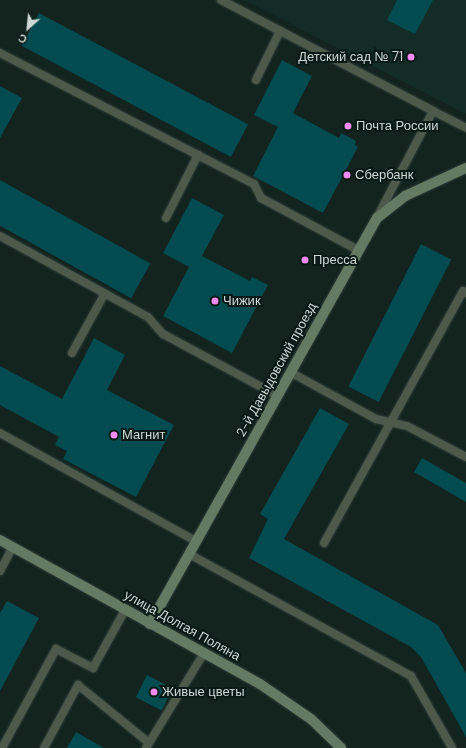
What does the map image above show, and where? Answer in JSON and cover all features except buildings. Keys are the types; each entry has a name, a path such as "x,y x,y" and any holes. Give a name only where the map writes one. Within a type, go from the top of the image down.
{"street":[{"name":"2-й Давыдовский проезд","path":"150,624 377,218 421,187 466,168"},
{"name":"улица Долгая Поляна","path":"0,540 260,684 311,719 341,748"}],"lane":[{"path":"221,0 466,128"},
{"path":"256,80 280,31"},
{"path":"0,53 254,184 261,198 358,250"},
{"path":"377,218 433,111"},
{"path":"166,218 198,155"},
{"path":"0,236 148,316 163,334 278,396"},
{"path":"324,543 463,291 466,293"},
{"path":"72,353 105,293"},
{"path":"290,372 376,418 407,426 466,457"},
{"path":"0,433 196,540"},
{"path":"0,571 13,547"},
{"path":"189,554 411,676 452,748"},
{"path":"2,748 56,649 93,668 126,610"},
{"path":"44,748 78,686 147,745 204,653"}],"shaded area":[{"name":"Детский сад № 71","path":"244,0 466,0 466,114"}],"place":[{"name":"Детский сад № 71","path":"411,57"},
{"name":"Почта России","path":"348,126"},
{"name":"Сбербанк","path":"347,175"},
{"name":"Пресса","path":"305,260"},
{"name":"Чижик","path":"215,301"},
{"name":"Магнит","path":"114,435"},
{"name":"Живые цветы","path":"154,692"}]}
